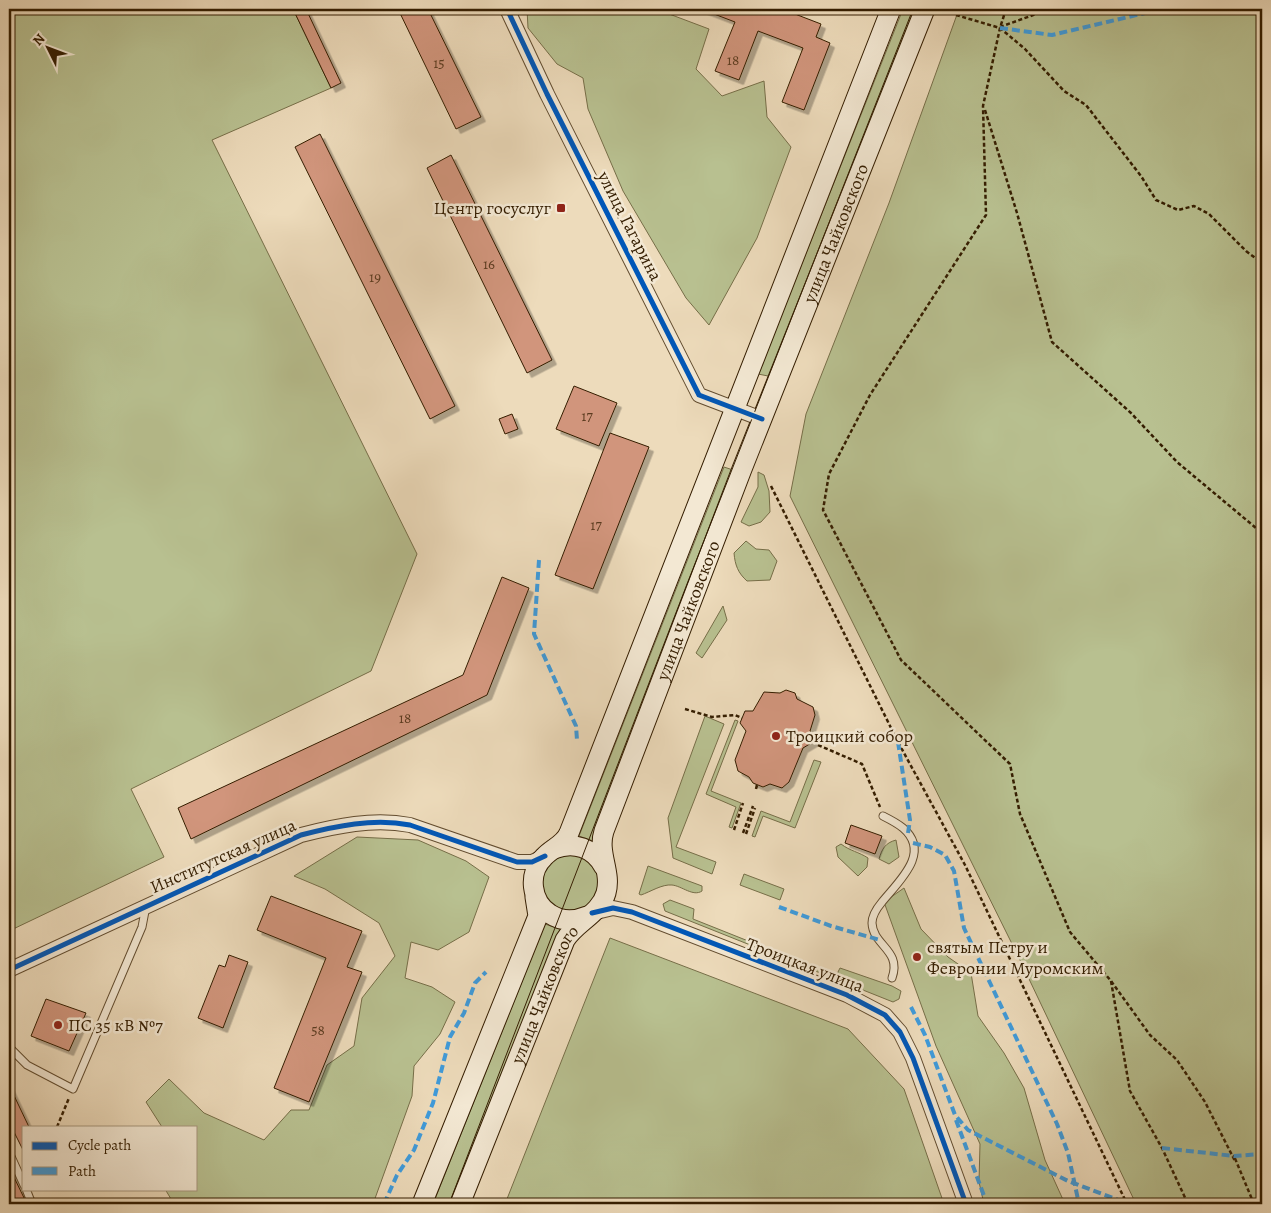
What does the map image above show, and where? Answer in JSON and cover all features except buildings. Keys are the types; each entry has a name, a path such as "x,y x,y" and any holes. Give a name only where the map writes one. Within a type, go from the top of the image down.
{"main road":[{"name":"улица Чайковского","path":"549,852 564,842 569,833 891,9"},
{"name":"улица Чайковского","path":"460,1204 563,945 569,934 604,897 606,875 601,846 604,831 762,420 926,9"},
{"path":"422,1204 538,916 534,873 549,852 569,846 583,848 596,856 606,875"},
{"path":"538,900 549,913 562,919 573,920 589,914"}],"street":[{"name":"улица Гагарина","path":"507,9 547,94 699,395 762,420"},
{"name":"Институтская улица","path":"9,970 300,835 347,824 399,823 410,825 505,859 529,862 549,852"},
{"path":"505,859 516,865 524,874 538,900"},
{"path":"606,875 616,896 632,912"},
{"path":"589,914 612,908 632,912"},
{"name":"Троицкая улица","path":"632,912 847,995 885,1015 900,1032 913,1058 966,1204"}],"lane":[{"path":"883,816 902,827 908,833 913,843 914,856 902,880 890,892 873,917 873,929 894,961 892,978"},
{"path":"9,1047 27,1065 73,1089 142,927 146,906"},
{"path":"9,1152 22,1181"},
{"path":"26,1190 32,1204"}],"path":[{"path":"1006,9 983,106 986,215 870,395 829,474 823,510 901,660 1010,764 1020,814 1070,932 1111,981 1150,1035 1176,1060 1205,1102 1235,1161 1234,1156 1254,1204"},
{"path":"1000,28 1050,9"},
{"path":"956,15 1000,28 1025,49 1064,91 1086,105 1141,176 1156,200 1178,210 1194,206 1209,214 1246,251 1262,263"},
{"path":"983,106 1017,213 1052,342 1131,413 1177,462 1262,533"},
{"path":"771,486 898,742 965,865 1127,1204"},
{"path":"685,710 712,717 735,715 742,718"},
{"path":"818,745 862,764 883,816"},
{"path":"756,789 757,785"},
{"path":"734,830 743,803"},
{"path":"744,834 754,807"},
{"path":"1111,981 1130,1091 1162,1148 1188,1204"},
{"path":"57,1126 73,1089"}],"green space":[{"path":"9,9 293,9 331,88 212,140 417,554 371,671 131,789 164,857 9,931"},
{"path":"527,9 656,9 709,29 696,69 722,96 764,81 767,117 791,147 757,238 709,325 686,298 623,191 588,109 583,78 557,64 528,28"},
{"path":"903,9 919,9 773,377 758,374"},
{"path":"959,9 1262,9 1262,1204 1136,1204 1020,960 790,496 806,414 889,203"},
{"path":"724,467 736,471 593,841 579,836"},
{"path":"758,472 764,475 769,491 770,512 761,522 749,526 741,522 758,487"},
{"path":"746,541 756,549 769,550 777,561 770,580 747,581 739,572 734,553"},
{"path":"723,606 727,620 702,658 696,653"},
{"path":"705,716 724,724 676,847 716,862 712,874 673,858 668,818"},
{"path":"735,720 738,721 711,791 741,803 732,828 729,827 736,807 706,794"},
{"path":"814,760 821,762 795,828 763,816 755,837 752,836 761,811 790,822"},
{"path":"357,837 418,840 466,861 489,877 469,932 438,950 411,942 405,978 432,987 455,1002 440,1034 414,1066 412,1096 373,1204 174,1204 166,1190 198,1190 198,1126 161,1126 146,1102 169,1079 204,1113 264,1140 291,1110 309,1110 327,1065 354,1046 362,998 395,956 379,923 325,889 294,876"},
{"path":"896,840 899,857 889,864 879,859 884,847"},
{"path":"841,844 868,858 867,867 858,876 838,857 836,847"},
{"path":"571,849 601,870 597,902 568,916 538,894 540,867"},
{"path":"648,866 702,886 702,891 695,893 668,885 641,895 639,894"},
{"path":"744,874 784,889 780,900 740,885"},
{"path":"904,888 921,929 948,957 971,973 978,1016 1004,1053 1024,1088 1045,1160 1065,1204 984,1204 979,1182 980,1144 936,1046 884,902"},
{"path":"670,900 694,909 693,919 836,976 840,968 892,986 901,991 899,999 893,1002 665,911 663,904"},
{"path":"545,924 562,930 454,1204 433,1204"},
{"path":"610,938 848,1029 904,1089 944,1204 505,1204"}],"tram line":[{"path":"449,1204 687,584 913,9"}],"marked path":[{"path":"1000,28 1052,35 1162,9"},
{"path":"539,560 534,634 576,726 577,740"},
{"path":"898,742 910,820 908,833"},
{"path":"913,843 930,847 945,855 954,871 964,928 1057,1124 1068,1153 1079,1204"},
{"path":"779,907 831,926 880,940"},
{"path":"384,1204 397,1175 414,1150 433,1103 450,1037 464,1013 475,983 486,972"},
{"path":"911,1007 925,1035 955,1115 968,1130 1068,1181 1126,1203"},
{"path":"956,1120 987,1204"},
{"path":"1162,1148 1234,1156 1262,1154"}],"cycle path":[{"path":"507,9 547,94 699,395 762,419"},
{"path":"9,970 301,835 328,829 355,824 396,823 410,825 517,862 532,862 545,856"},
{"path":"592,913 613,908 632,912 847,995 885,1015 900,1032 913,1058 966,1204"}],"place":[{"name":"Центр госуслуг","path":"561,208"},
{"name":"Троицкий собор","path":"776,736"},
{"name":"святым Петру и Февронии Муромским","path":"917,957"},
{"name":"ПС 35 кВ №7","path":"58,1025"}]}
